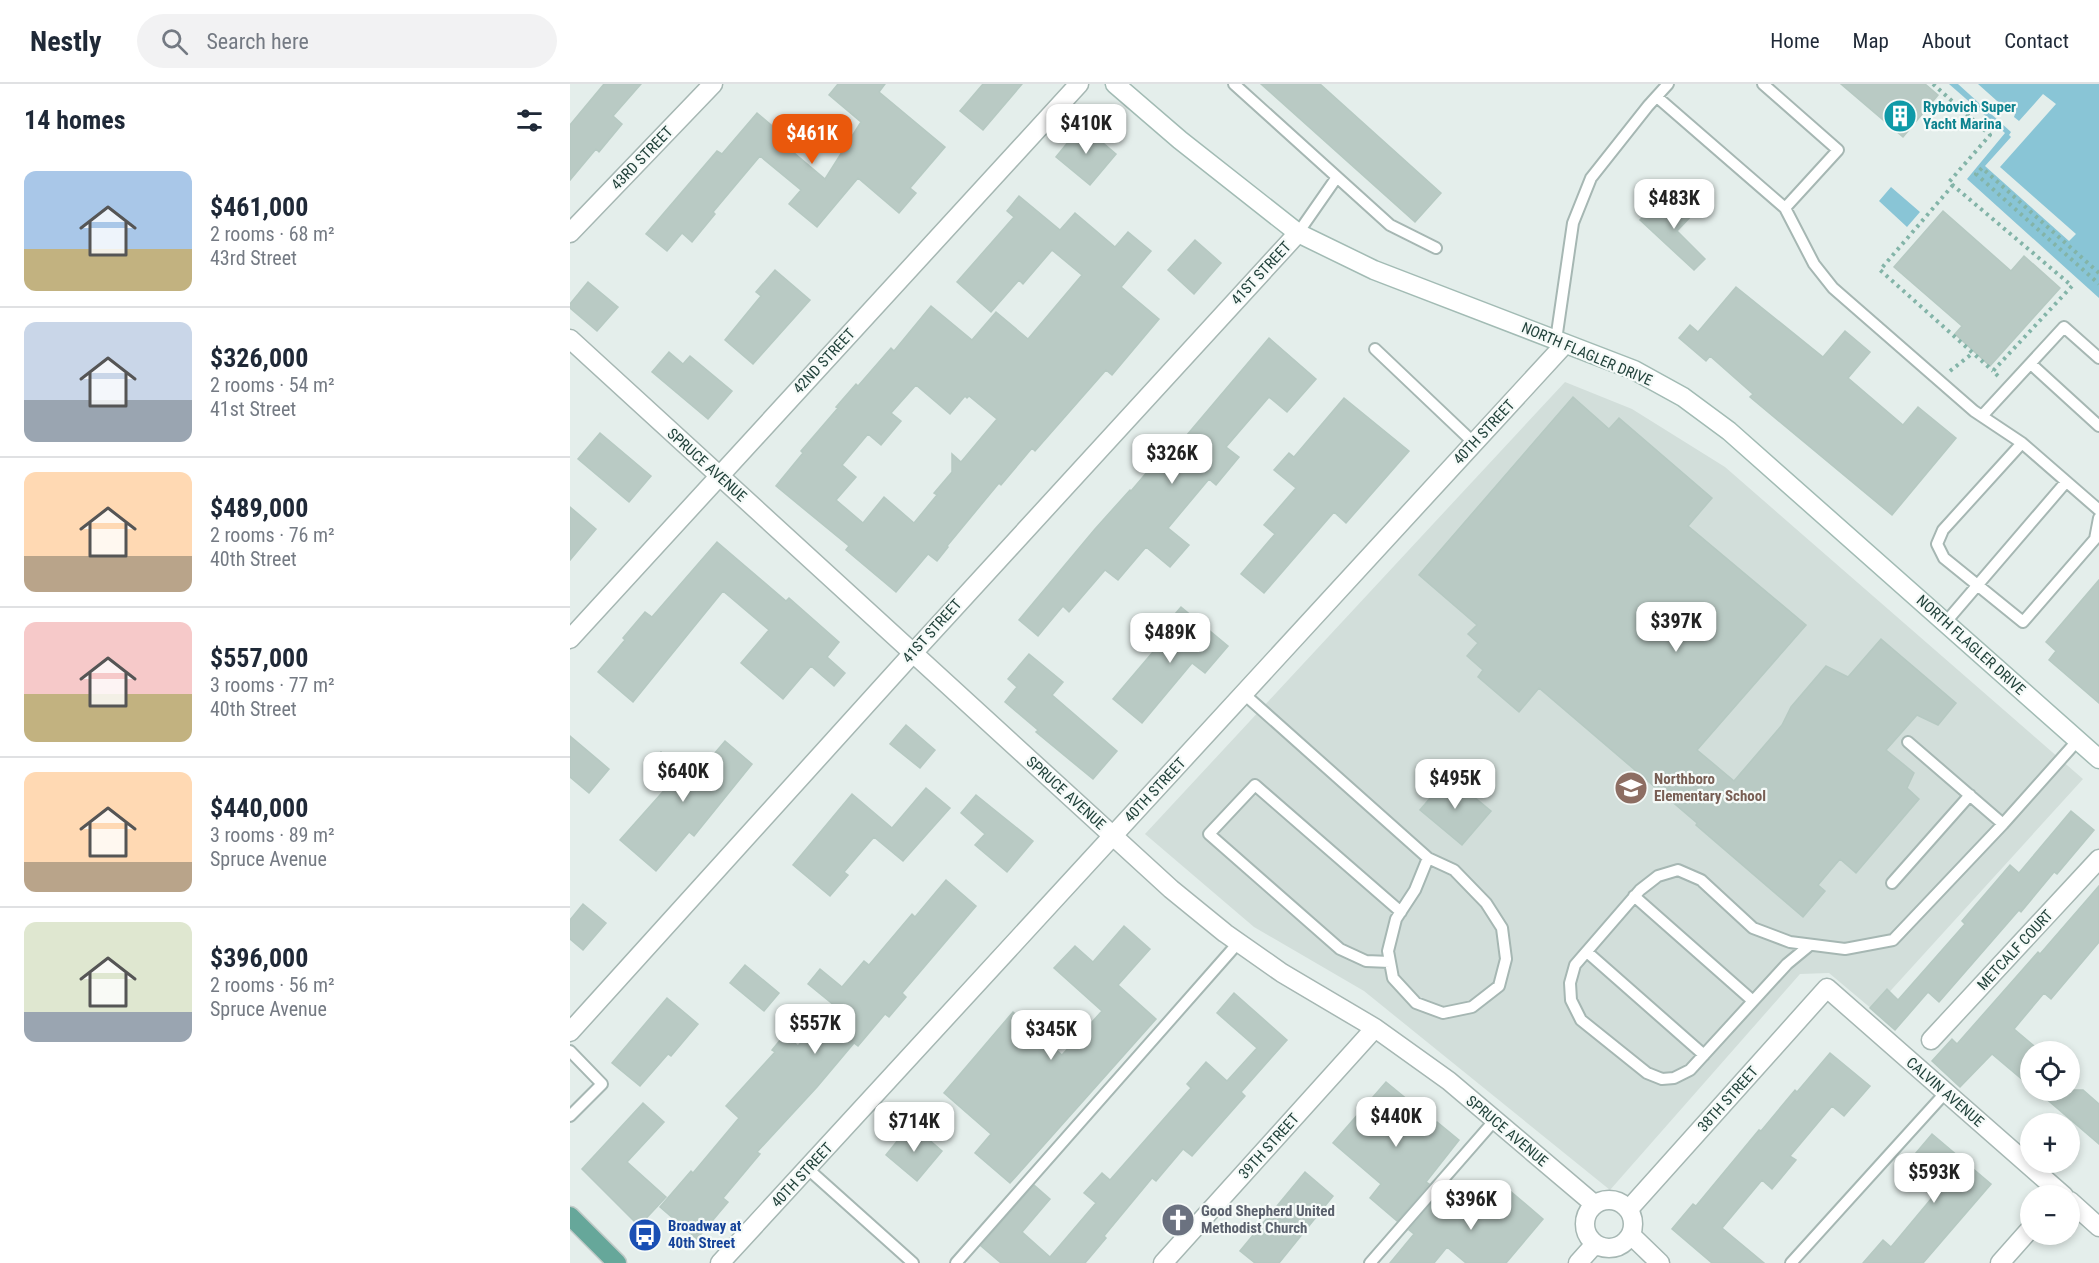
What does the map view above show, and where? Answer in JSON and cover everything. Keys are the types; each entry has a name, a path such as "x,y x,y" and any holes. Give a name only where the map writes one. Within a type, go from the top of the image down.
{"main road":[{"path":"570,1216 617,1263"}],"street":[{"name":"43RD STREET","path":"570,233 713,84"},
{"name":"42ND STREET","path":"570,639 1079,84"},
{"name":"NORTH FLAGLER DRIVE","path":"1115,84 1180,140 1298,233 1374,270 1634,370 1683,397 1729,431 2099,759"},
{"name":"41ST STREET","path":"570,1032 1298,233"},
{"name":"SPRUCE AVENUE","path":"570,339 1171,889 1239,943 1282,973 1375,1028 1449,1081 1594,1204"},
{"name":"40TH STREET","path":"720,1263 1474,443 1561,342"},
{"name":"METCALF COURT","path":"1931,1040 2099,859"},
{"name":"CALVIN AVENUE","path":"1827,988 2052,1185"},
{"name":"38TH STREET","path":"1629,1209 1827,988"},
{"name":"39TH STREET","path":"1163,1263 1375,1028"},
{"path":"1608,1199 1623,1204 1629,1209 1634,1222 1631,1235 1619,1246 1602,1248 1589,1239 1584,1224 1594,1204 1608,1199"},
{"name":"CALVIN AVENUE","path":"2080,1210 2099,1227"},
{"path":"1631,1235 1660,1263"},
{"path":"2000,1263 2020,1240"},
{"path":"1578,1263 1595,1244"}],"lane":[{"path":"1234,84 1390,225 1436,248"},
{"path":"1561,342 1573,222 1591,178 1668,84"},
{"path":"1763,84 1838,150 1785,208"},
{"path":"1657,97 1785,208 1814,264 1833,288 1938,380 1982,416 2022,443 2099,510"},
{"path":"1298,233 1337,177"},
{"path":"1982,416 2064,327 2099,358"},
{"path":"1375,349 1474,443"},
{"path":"2031,363 2099,426"},
{"path":"2022,443 1942,531 1937,544 1944,558 2024,622 2095,539 2099,518"},
{"path":"1945,623 2066,482"},
{"path":"1244,694 1428,858 1454,870 1486,903 1502,928 1506,959 1499,986 1472,1007 1443,1013 1416,1003 1393,978 1388,951 1396,919 1415,890 1428,858"},
{"path":"1810,945 1786,964 1690,1070 1674,1078 1662,1078 1647,1073 1581,1020 1570,1000 1570,982 1575,965 1634,897 1658,876 1678,870 1701,880 1753,928 1790,942 1845,950 1893,940 2003,824 2078,740"},
{"path":"1908,742 2003,824"},
{"path":"1390,962 1366,961 1340,949 1209,834 1255,785 1401,912"},
{"path":"1892,883 1970,795"},
{"path":"1634,897 1753,1001"},
{"path":"956,1263 1239,943"},
{"path":"1587,952 1704,1055"},
{"path":"570,1051 602,1084 570,1116"},
{"path":"1791,1263 1946,1092"},
{"path":"1370,1263 1494,1121"},
{"path":"808,1169 913,1263"}],"path":[{"path":"1933,84 1990,135 1949,182 2072,286 1993,370"},
{"path":"2099,273 1982,168 1976,174 2099,284"},
{"path":"1953,185 1880,270 1993,370 2009,387"},
{"path":"1938,380 1973,353"}],"shaded area":[{"name":"Northboro Elementary School","path":"1565,382 1632,409 1725,467 2083,779 1873,1010 1829,973 1800,974 1610,1190 1364,991 1254,927 1145,834"}],"water":[{"path":"1949,84 2099,84 2099,298 1967,179 2005,133"},
{"path":"1891,187 1920,212 1907,227 1879,201"}],"pier":[{"path":"1958,84 1978,84 2006,109 2008,107 2019,121 2043,94 2056,104 2000,167 2076,234 2069,241 1985,166 2011,137 2009,135 2011,132"}],"building":[{"path":"604,84 641,84 613,116 622,124 599,152 596,149 570,180 570,125"},
{"path":"838,84 885,84 879,92 945,147 910,188 916,193 899,213 858,178 817,227 789,204 801,190 760,156 713,212 715,214 692,242 682,233 667,251 646,234 717,151 722,154 757,113 797,147 793,152 825,179 861,122 829,95"},
{"path":"983,84 1022,84 983,130 960,111"},
{"path":"1261,84 1320,84 1441,193 1415,222"},
{"name":"Rybovich Super Yacht Marina","path":"1841,84 1925,84 1938,95 1903,137"},
{"path":"1082,125 1116,154 1090,185 1056,157"},
{"path":"1019,196 1060,230 1075,213 1115,247 1128,232 1151,251 1121,287 1159,319 1112,375 1106,370 1035,451 1032,448 1001,485 999,483 937,561 928,554 896,592 846,550 849,546 776,486 803,453 801,451 838,408 836,407 891,348 894,351 931,306 972,340 996,312 1028,339 1082,275 1052,250 1023,284 1019,280 991,312 957,282 1014,217 1007,211","holes":["916,385 950,414 965,396 967,398 969,396 997,419 961,462 952,454 952,472 934,493 937,495 914,523 884,497 863,523 836,500 856,477 842,465 868,434 881,445 901,421 891,413"]},
{"path":"1679,197 1695,212 1677,231 1705,259 1694,270 1640,220 1654,205 1661,212 1672,200 1673,202"},
{"path":"1943,211 2011,271 2024,256 2060,288 1990,366 1955,334 1962,326 1894,267"},
{"path":"1195,240 1221,263 1194,294 1168,270"},
{"path":"775,270 810,300 753,364 725,340 761,296 756,292"},
{"path":"588,282 618,307 597,331 570,308 570,304"},
{"path":"1736,287 1823,357 1845,331 1870,352 1848,378 1903,425 1918,407 1956,438 1892,515 1750,397 1753,394 1710,356 1706,361 1679,338 1690,325 1698,332"},
{"path":"1269,338 1316,379 1287,412 1269,397 1226,447 1239,457 1216,485 1209,479 1168,528 1189,545 1170,567 1146,547 1118,580 1105,570 1069,612 1063,606 1038,636 1019,620 1095,529 1165,451 1170,455"},
{"path":"669,352 683,364 690,356 732,391 708,419 652,372"},
{"path":"1573,397 1609,429 1619,418 1712,498 1688,526 1806,625 1697,750 1734,781 1782,725 1791,707 1826,666 1848,677 1881,639 1956,703 1938,725 1917,715 1886,750 1914,773 1907,788 1919,799 1856,873 1840,859 1818,885 1825,891 1803,917 1539,688 1519,712 1478,677 1483,670 1467,656 1478,643 1468,634 1477,625 1419,575"},
{"path":"1344,398 1409,451 1346,523 1334,512 1264,593 1241,574 1275,534 1264,525 1296,488 1274,470 1289,453 1294,457"},
{"path":"600,433 651,476 629,502 578,459"},
{"path":"570,507 596,529 570,560"},
{"path":"717,542 786,601 789,598 839,642 827,657 845,673 834,686 811,666 783,699 741,663 769,630 723,591 633,702 598,672 645,612 652,617"},
{"path":"2099,580 2099,703 2049,660 2056,651 2046,642"},
{"path":"1181,607 1228,646 1205,673 1192,663 1142,723 1113,699 1164,639 1158,634"},
{"path":"1029,654 1063,682 1052,695 1117,751 1093,779 1036,732 1038,730 1005,702 1017,687 1008,679"},
{"path":"906,725 935,750 920,768 890,744"},
{"path":"570,736 609,769 589,793 570,777"},
{"path":"725,741 752,764 694,836 689,832 656,871 620,840 668,786 647,768 661,752 693,779"},
{"path":"1449,776 1491,811 1462,845 1420,810"},
{"path":"926,788 950,808 903,861 874,837 844,872 848,875 830,896 793,865 852,794 892,828"},
{"path":"976,795 1033,841 1007,872 975,845 985,834 961,813"},
{"path":"2071,811 2094,830 2057,874 2054,872 2021,912 2019,910 1939,1002 1928,992 1895,1030 1870,1008 1887,989 1898,1000 1965,924 1962,921 2010,865 2019,873"},
{"path":"946,880 976,906 902,993 906,997 889,1017 885,1014 858,1046 854,1043 757,1152 760,1154 723,1198 728,1202 697,1239 660,1207 691,1171 693,1173 739,1118 726,1106 775,1052 772,1050 785,1034 798,1046 811,1031 813,1033 835,1006 808,984 820,969 842,987 864,961 869,965 912,914 915,917"},
{"path":"2099,886 2099,942 2051,999 2044,993 2014,1029 2028,1041 2020,1041 2020,1078 1992,1054 1960,1087 1932,1061 1952,1039 1957,1044 2038,952 2040,954"},
{"path":"583,904 606,923 583,950 570,939 570,920"},
{"path":"1124,926 1150,949 1118,985 1156,1019 1010,1183 975,1153 991,1134 944,1093 1013,1012 1062,1055 1102,1011 1054,968 1075,946 1093,962"},
{"path":"745,965 779,993 764,1011 730,983"},
{"path":"1234,993 1287,1040 1241,1092 1245,1096 1192,1156 1183,1149 1156,1181 1152,1178 1085,1263 1001,1263 981,1246 1034,1185 1050,1199 1022,1232 1050,1257 1096,1203 1084,1193 1102,1173 1110,1180 1191,1088 1187,1084 1206,1062 1227,1081 1257,1048 1217,1013"},
{"path":"667,998 698,1024 671,1056 668,1054 640,1086 612,1063"},
{"path":"1830,1053 1870,1086 1844,1116 1832,1106 1790,1156 1796,1160 1772,1189 1762,1180 1722,1228 1764,1263 1712,1263 1672,1229 1693,1204 1696,1206 1759,1130 1761,1131 1795,1090 1797,1092"},
{"path":"1386,1082 1459,1140 1426,1182 1429,1184 1397,1221 1370,1198 1381,1184 1333,1143"},
{"path":"2080,1090 2083,1090 2099,1104 2099,1144 2080,1128 2080,1113 2063,1113 2049,1101 2080,1101"},
{"path":"643,1103 664,1122 627,1162 666,1197 639,1226 582,1169"},
{"path":"911,1124 942,1151 917,1181 886,1155"},
{"path":"1932,1134 1991,1184 1923,1263 1863,1263 1883,1240 1891,1247 1936,1193 1905,1166"},
{"path":"1305,1172 1333,1196 1279,1263 1255,1263 1240,1251"},
{"path":"1503,1185 1543,1219 1506,1263 1466,1263 1447,1247 1434,1263 1390,1263 1414,1234 1409,1230 1440,1194 1473,1221"}],"place":[{"name":"Rybovich Super Yacht Marina","path":"1900,116"},
{"name":"Northboro Elementary School","path":"1631,788"},
{"name":"Good Shepherd United Methodist Church","path":"1178,1220"},
{"name":"Broadway at 40th Street","path":"645,1235"}]}
